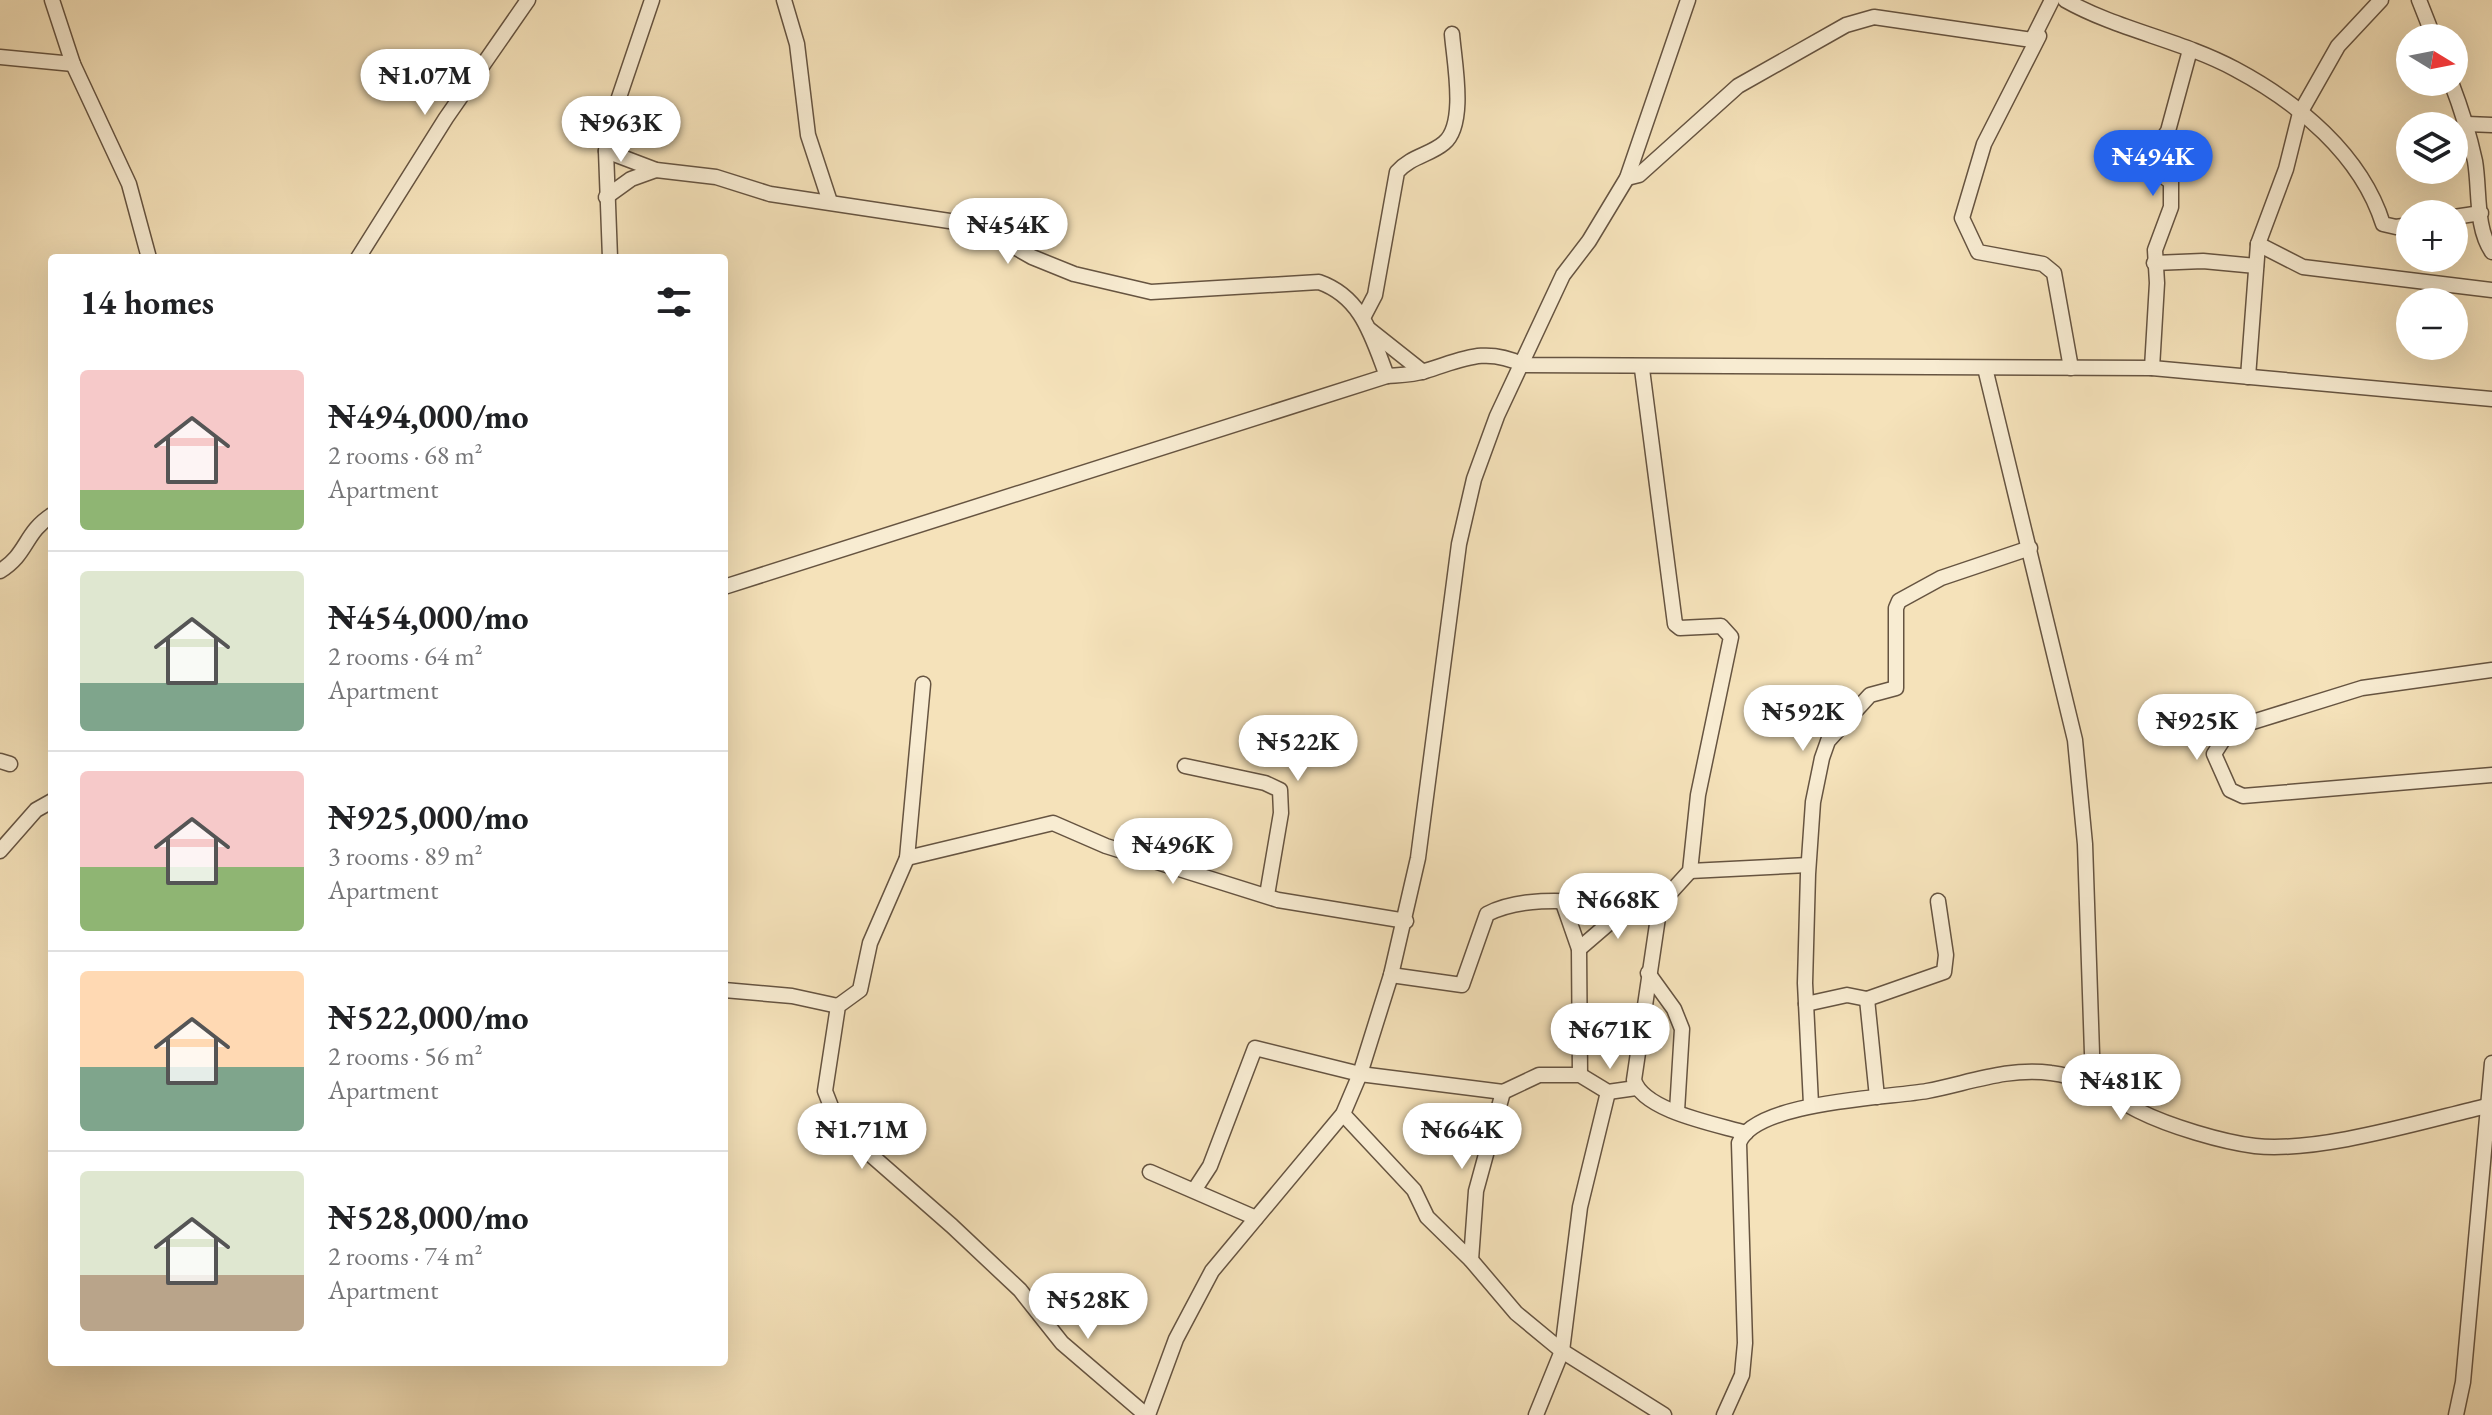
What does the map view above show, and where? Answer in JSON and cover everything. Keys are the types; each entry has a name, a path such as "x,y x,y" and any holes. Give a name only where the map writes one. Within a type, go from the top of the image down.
{"street":[{"path":"52,0 73,64 129,184 148,254"},
{"path":"361,254 446,118 528,0"},
{"path":"610,254 606,151 610,124 652,0"},
{"path":"784,0 797,44 808,135 830,202"},
{"path":"923,684 907,858 870,943 860,990 838,1006 825,1091 839,1127 1020,1290 1062,1343 1147,1415 1192,1303 1212,1271 1343,1114 1360,1074 1406,921 1418,858 1459,544 1474,479 1497,416 1524,365 1563,275 1589,241 1627,178 1688,0"},
{"path":"1627,178 1639,175 1738,86 1846,25 1874,17 2032,40 2052,0"},
{"path":"2058,0 1984,144 1962,218 1978,252 2043,264 2054,273 2071,368"},
{"path":"2065,0 2235,69 2322,128 2341,151 2383,224 2396,227"},
{"path":"2248,377 2258,244 2286,169 2300,113 2338,46 2381,0"},
{"path":"2425,1 2431,24"},
{"path":"1387,376 1367,323 1397,172 1407,161 1442,145 1451,136 1457,119 1452,34"},
{"path":"2152,368 2157,283 2155,250 2173,192 2171,182 2149,166 2148,160 2168,131 2190,50"},
{"path":"0,57 73,64"},
{"path":"2468,124 2492,125"},
{"path":"2468,130 2484,241 2492,252"},
{"path":"606,151 656,170 716,177 770,194 976,225 1032,257 1129,289 1151,292 1319,282 1336,288 1367,323 1423,372"},
{"path":"606,197 631,179 656,170"},
{"path":"2468,215 2481,213"},
{"path":"2258,244 2303,267 2492,290"},
{"path":"2154,263 2203,261 2256,266"},
{"path":"728,586 1387,376 1423,372 1459,357 1510,359 1524,365 1642,369 2152,368 2492,399"},
{"path":"1985,368 2075,740 2085,844 2093,1083"},
{"path":"1642,369 1675,624 1680,628 1721,626 1731,637 1698,795 1690,871 1660,904 1634,1080 1636,1088 1654,1104 1746,1133"},
{"path":"0,571 19,560 27,540 48,519"},
{"path":"1811,1104 1806,1004 1808,865 1813,802 1828,741 1870,695 1896,688 1896,608 1899,601 1941,578 2030,548"},
{"path":"2492,670 2362,688 2230,729 2214,754 2230,790 2243,796 2492,775"},
{"path":"1185,766 1265,783 1280,790 1281,813 1267,895"},
{"path":"0,851 36,810 48,803"},
{"path":"907,858 1053,823 1106,846 1267,895 1406,921"},
{"path":"1690,871 1808,865"},
{"path":"1391,975 1462,985 1487,914 1503,906 1571,900 1660,904"},
{"path":"1806,1004 1847,995 1867,999 1944,972 1946,955 1938,901"},
{"path":"1563,903 1579,949 1580,1075"},
{"path":"1579,949 1615,918 1618,904"},
{"path":"1648,973 1674,1009 1682,1029 1677,1111"},
{"path":"728,990 792,996 838,1006"},
{"path":"1867,999 1877,1097"},
{"path":"1195,1189 1210,1166 1255,1048 1360,1074 1503,1092 1539,1075 1580,1075 1608,1092 1636,1088"},
{"path":"2456,1415 2463,1382 2492,1063"},
{"path":"1724,1415 1742,1375 1745,1343 1739,1143 1746,1133 1811,1104 1926,1091 2012,1071 2053,1073 2093,1083 2162,1120 2254,1146 2293,1146 2403,1126 2487,1106"},
{"path":"1471,1260 1476,1191 1503,1092"},
{"path":"1536,1415 1562,1351 1573,1243 1608,1092"},
{"path":"1343,1114 1414,1190 1435,1227 1471,1260 1516,1313 1562,1351 1664,1415"},
{"path":"1150,1172 1256,1218"}]}
